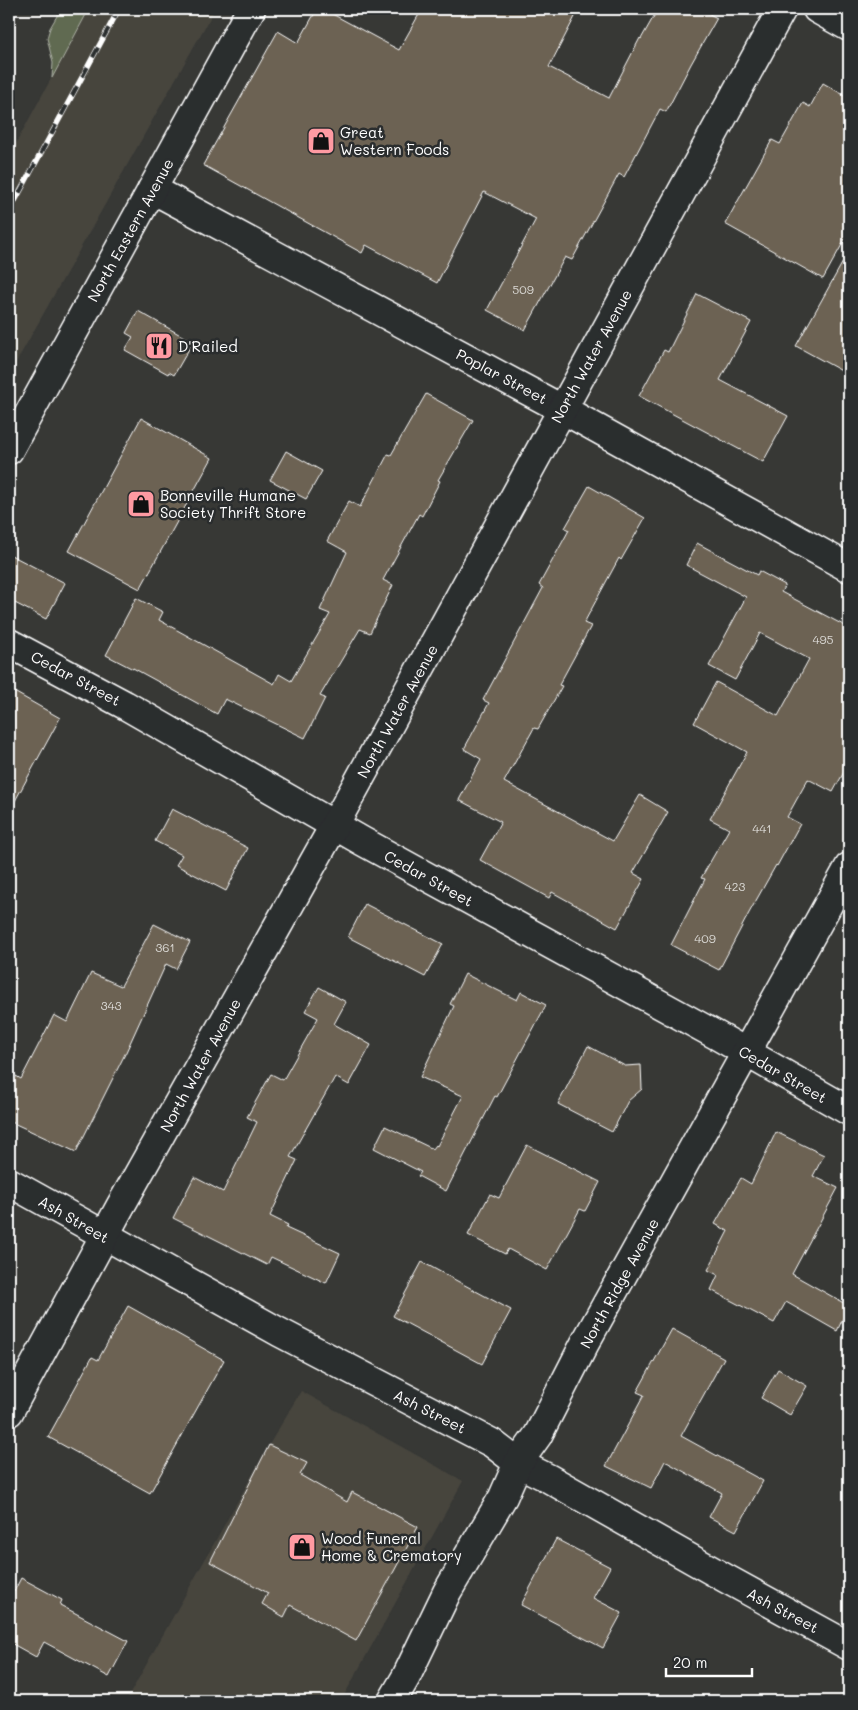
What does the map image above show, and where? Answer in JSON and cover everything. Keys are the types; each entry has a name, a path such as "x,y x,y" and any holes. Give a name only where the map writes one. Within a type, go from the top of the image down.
{"street":[{"name":"North Eastern Avenue","path":"9,450 251,9"},
{"name":"North Water Avenue","path":"9,1412 104,1236 335,824 782,9"},
{"path":"817,9 849,27"},
{"name":"Poplar Street","path":"152,189 562,409 849,568"},
{"name":"Cedar Street","path":"9,643 125,704 335,824 849,1111"},
{"name":"North Ridge Avenue","path":"392,1701 448,1592 503,1497 518,1463 538,1436 585,1343 849,867"},
{"name":"Ash Street","path":"9,1182 313,1351 492,1443 518,1463 849,1646"}],"shaded area":[{"path":"89,9 215,9 9,375 9,156"},
{"path":"301,1391 463,1481 341,1701 126,1701 269,1445"}],"green space":[{"path":"61,9 89,9 52,78 53,63 47,38 50,28"}],"building":[{"path":"317,9 323,9 399,50 422,9 579,9 549,67 609,98 640,38 658,9 700,9 717,18 666,112 660,109 624,177 619,174 572,260 565,257 525,330 487,310 536,219 484,192 437,283 366,245 362,253 203,165 278,31 298,43"},
{"path":"823,83 849,98 849,232 823,279 725,224 772,140 780,144 803,103 810,107"},
{"path":"849,251 849,375 796,346"},
{"path":"697,294 751,322 720,380 788,416 763,462 639,396 664,350 668,352"},
{"name":"D'Railed","path":"138,311 193,342 174,375 169,372 168,374 125,350 133,337 126,333"},
{"path":"426,394 473,420 438,480 440,481 422,516 419,514 383,580 393,585 370,633 360,629 320,696 325,698 305,738 225,699 217,714 106,655 136,598 163,612 159,620 274,684 279,674 291,681 330,614 320,610 347,552 327,541 349,501 360,507 388,454 391,455"},
{"name":"Bonneville Humane Society Thrift Store","path":"141,418 212,458 140,589 69,551"},
{"path":"286,451 322,471 306,499 270,480"},
{"path":"589,486 645,518 621,560 619,558 584,623 591,626 559,685 562,686 538,729 534,728 504,782 613,841 640,795 668,812 633,873 644,879 617,928 552,892 549,898 480,860 501,822 459,800 481,759 464,749 489,703 483,700 543,588 539,585 569,530 565,528"},
{"path":"697,543 757,575 759,571 785,585 781,592 849,628 849,763 833,792 808,779 787,817 800,824 719,970 671,945 705,879 701,878 729,829 710,819 747,752 694,723 716,682 778,716 809,659 760,633 735,680 709,666 746,597 686,565"},
{"path":"9,554 65,583 46,619 9,600"},
{"path":"9,689 60,718 9,812"},
{"path":"172,809 248,848 226,891 176,865 182,855 155,841"},
{"path":"365,904 443,944 425,977 348,937"},
{"path":"154,924 190,942 176,969 166,964 126,1052 76,1152 9,1121 9,1090 16,1076 21,1079 54,1015 67,1022 91,973 121,986"},
{"path":"465,974 517,1000 521,992 546,1005 497,1097 495,1096 446,1191 418,1176 421,1172 374,1148 385,1126 433,1149 437,1146 463,1096 420,1077 454,1006 450,1004"},
{"path":"319,987 346,1002 334,1024 371,1045 349,1085 335,1077 290,1157 297,1160 270,1216 288,1225 286,1228 340,1253 326,1283 271,1257 267,1265 173,1218 194,1177 223,1192 257,1122 247,1117 271,1074 283,1080 318,1018 305,1011"},
{"path":"588,1046 625,1066 641,1065 642,1089 628,1101 612,1132 558,1104"},
{"path":"776,1132 824,1155 813,1176 838,1188 792,1274 849,1306 837,1331 786,1302 774,1323 711,1290 718,1275 708,1270 728,1231 715,1224 741,1178 751,1184"},
{"path":"527,1145 600,1182 585,1211 580,1209 547,1270 508,1249 505,1254 468,1235 490,1194 499,1198"},
{"path":"422,1262 511,1310 482,1364 393,1316"},
{"path":"128,1306 224,1360 150,1493 48,1437 92,1357 98,1360"},
{"path":"672,1329 724,1358 681,1436 763,1481 736,1531 709,1517 722,1493 665,1461 651,1488 606,1466 644,1395 637,1392"},
{"path":"778,1369 807,1386 790,1415 761,1398"},
{"path":"269,1445 307,1463 300,1475 347,1502 352,1492 418,1527 356,1641 290,1605 284,1617 262,1604 268,1593 210,1562"},
{"path":"556,1539 610,1567 593,1598 622,1613 603,1648 521,1605"},
{"path":"21,1578 62,1600 60,1605 128,1641 109,1677 44,1642 36,1657 9,1642 9,1601"}],"railway":[{"path":"9,212 119,9"}],"place":[{"name":"Great Western Foods","path":"321,141"},
{"name":"D'Railed","path":"159,346"},
{"name":"Bonneville Humane Society Thrift Store","path":"141,504"},
{"name":"Wood Funeral Home & Crematory","path":"302,1547"}]}
